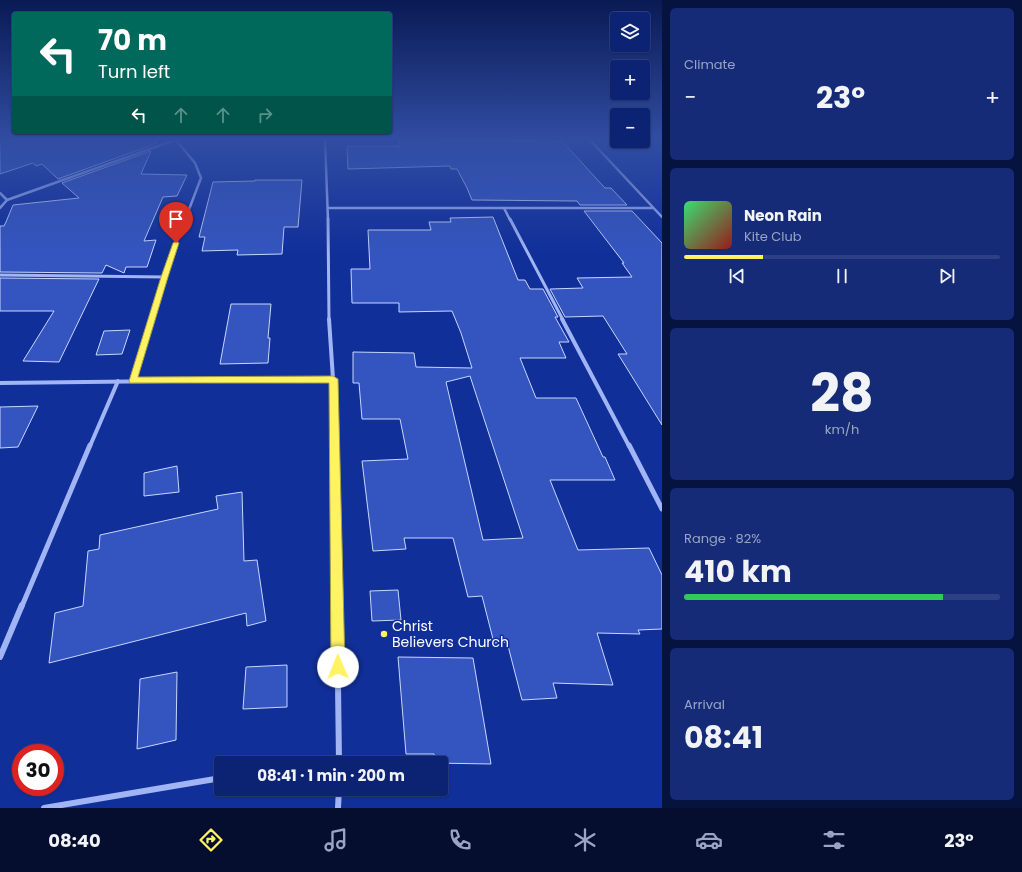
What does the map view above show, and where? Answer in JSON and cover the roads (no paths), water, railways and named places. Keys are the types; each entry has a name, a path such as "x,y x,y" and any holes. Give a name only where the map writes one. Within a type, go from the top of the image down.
{"street":[{"path":"0,208 7,200 69,178"},
{"path":"133,381 164,277 201,178"},
{"path":"327,178 328,304 333,379 339,756"},
{"path":"624,178 662,217"},
{"path":"0,193 7,200"},
{"path":"328,208 652,208"},
{"path":"504,208 662,509"},
{"path":"0,275 164,277"},
{"path":"0,383 333,379"},
{"path":"0,657 118,381"},
{"path":"44,808 214,779"},
{"path":"338,808 339,796"}],"place":[{"name":"Christ Believers Church","path":"384,634"}]}
